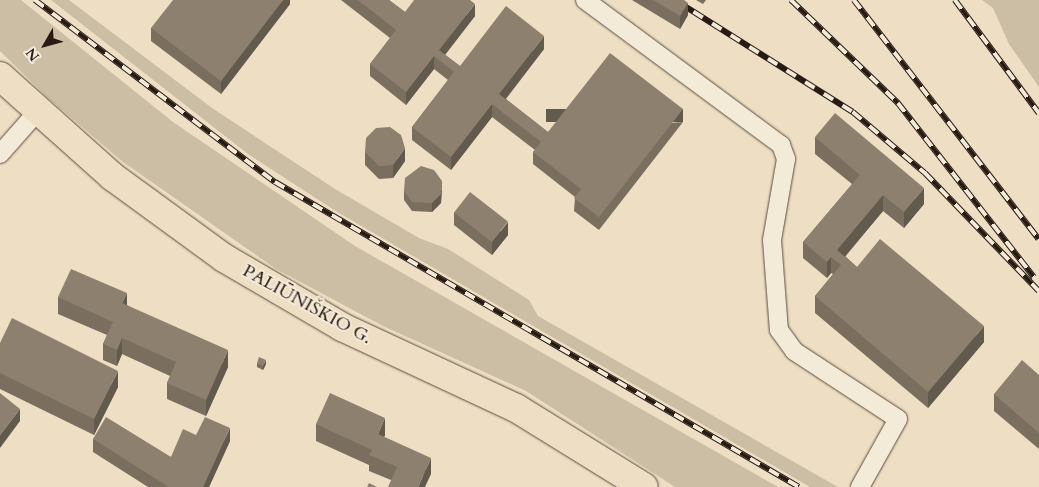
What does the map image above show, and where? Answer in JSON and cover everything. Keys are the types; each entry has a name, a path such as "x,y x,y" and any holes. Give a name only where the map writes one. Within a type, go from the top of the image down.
{"main road":[{"name":"PALIŪNIŠKIO G.","path":"0,76 37,112 113,178 270,288 349,330 516,408 644,487"}],"street":[{"path":"585,0 781,146 786,159 772,240 779,330 794,351 898,419 860,487"},
{"path":"0,154 37,112"}],"shaded area":[{"path":"0,0 21,0 173,122 355,246 778,487 675,487 526,391 383,326 276,269 123,162 47,97 0,51"},
{"path":"51,0 69,0 212,108 335,189 419,238 448,249 529,300 538,316 838,487 810,487 334,210 248,154"},
{"path":"982,0 1039,0 1039,87 1009,44 993,8"}],"building":[{"path":"173,0 283,0 221,81 151,28"},
{"path":"358,0 389,0 405,12 414,0 470,0 475,4 439,50 460,66 506,6 544,36 499,94 548,132 610,53 683,109 599,217 574,198 581,189 533,152 541,142 492,104 451,157 412,127 454,72 434,56 406,92 370,64 396,30"},
{"path":"653,0 684,0 688,3 680,16"},
{"path":"835,113 924,188 904,212 883,195 837,250 857,267 880,239 984,326 928,392 815,296 841,265 831,257 827,262 803,242 860,175 815,137"},
{"path":"390,127 401,135 405,148 393,165 379,166 365,152 366,138 376,128"},
{"path":"421,166 434,170 442,181 441,194 432,203 412,202 404,191 405,178"},
{"path":"470,192 508,222 492,242 454,212"},
{"path":"71,269 127,293 122,303 228,350 206,400 167,383 176,362 122,338 117,350 103,344 113,322 58,297"},
{"path":"12,318 118,371 94,419 0,373 0,343"},
{"path":"259,357 266,360 263,366 257,363"},
{"path":"1022,360 1039,375 1039,433 994,394"},
{"path":"0,393 20,409 0,435"},
{"path":"330,393 385,418 378,434 431,458 418,487 388,487 397,467 369,455 372,450 316,424"},
{"path":"106,417 171,457 183,429 196,435 205,417 230,428 203,487 169,487 93,439"},
{"path":"369,483 377,487 367,487"}],"railway":[{"path":"35,0 275,182 799,487"},
{"path":"675,0 853,112 925,173 1039,291"},
{"path":"791,0 898,103 1034,277"},
{"path":"854,0 1039,239"},
{"path":"955,0 1039,113"}]}
